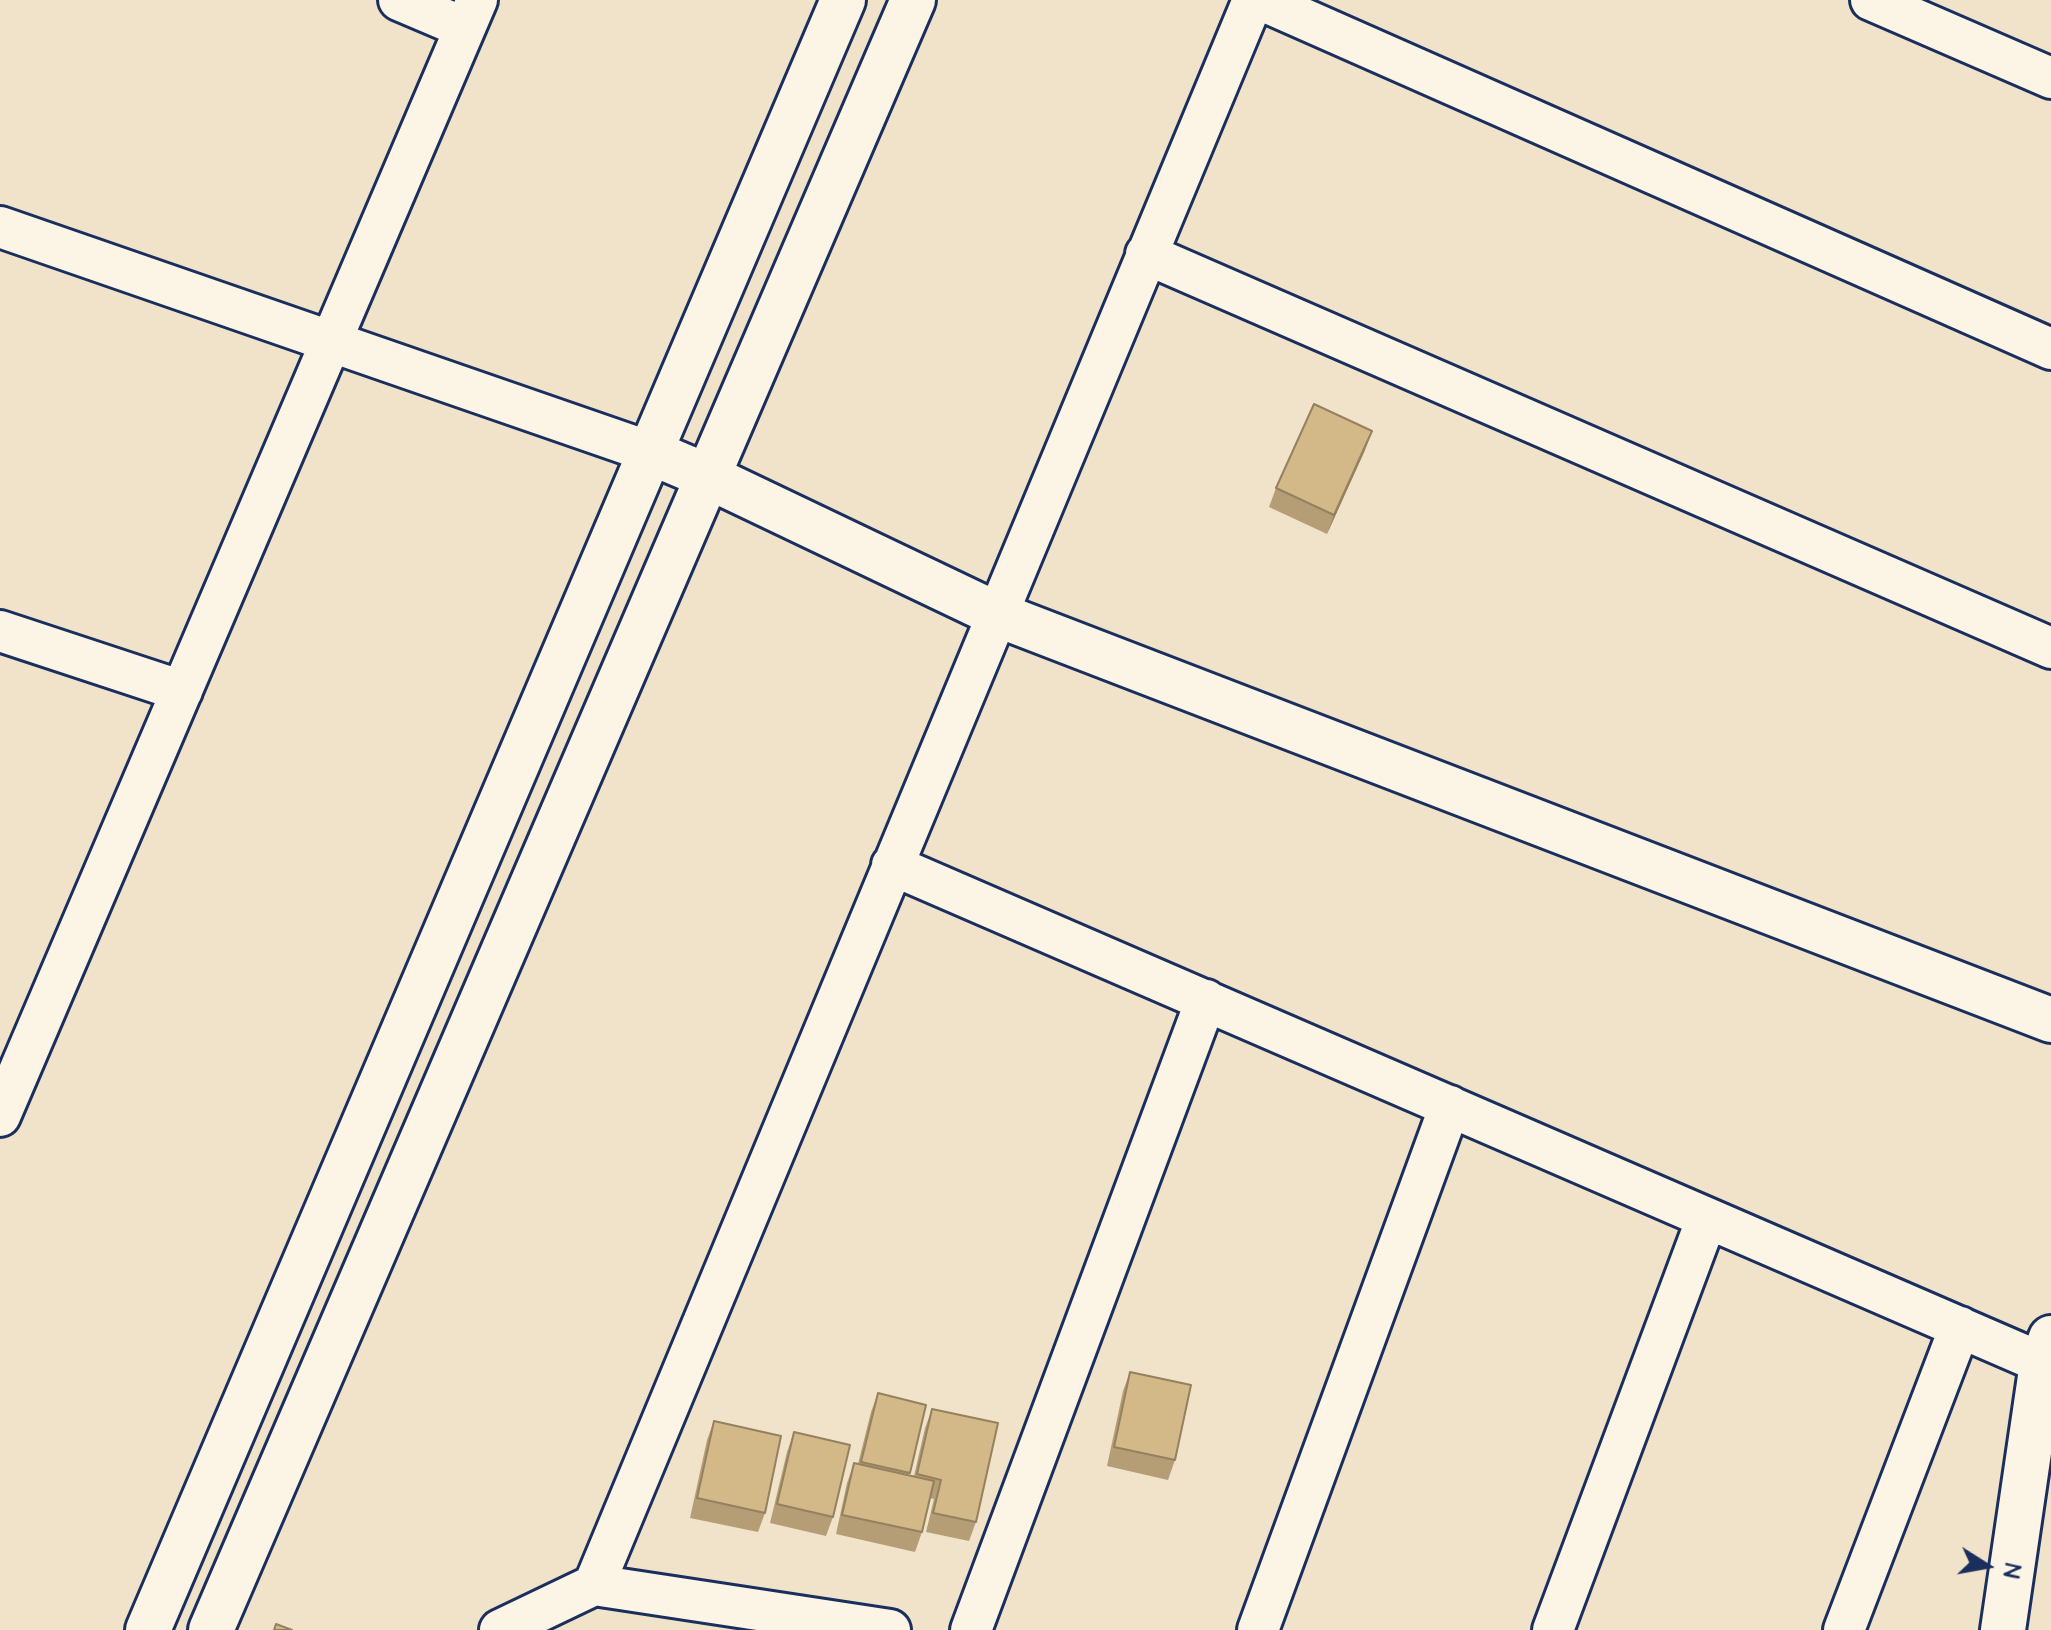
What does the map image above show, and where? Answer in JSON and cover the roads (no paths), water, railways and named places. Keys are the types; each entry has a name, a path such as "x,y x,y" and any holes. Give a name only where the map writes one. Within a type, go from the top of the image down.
{"street":[{"path":"0,1116 471,14 399,0"},
{"path":"148,1630 843,0"},
{"path":"211,1630 913,0"},
{"path":"594,1585 1253,0"},
{"path":"1261,0 2051,349"},
{"path":"1871,0 2051,78"},
{"path":"0,227 650,452 996,614 2051,1020"},
{"path":"1146,254 2051,648"},
{"path":"0,631 182,691"},
{"path":"892,865 1960,1327 2047,1351 2003,1630"},
{"path":"971,1630 1206,1000"},
{"path":"1258,1630 1450,1106"},
{"path":"1553,1630 1707,1218"},
{"path":"1844,1630 1960,1327"},
{"path":"500,1630 594,1585 890,1630"}]}
